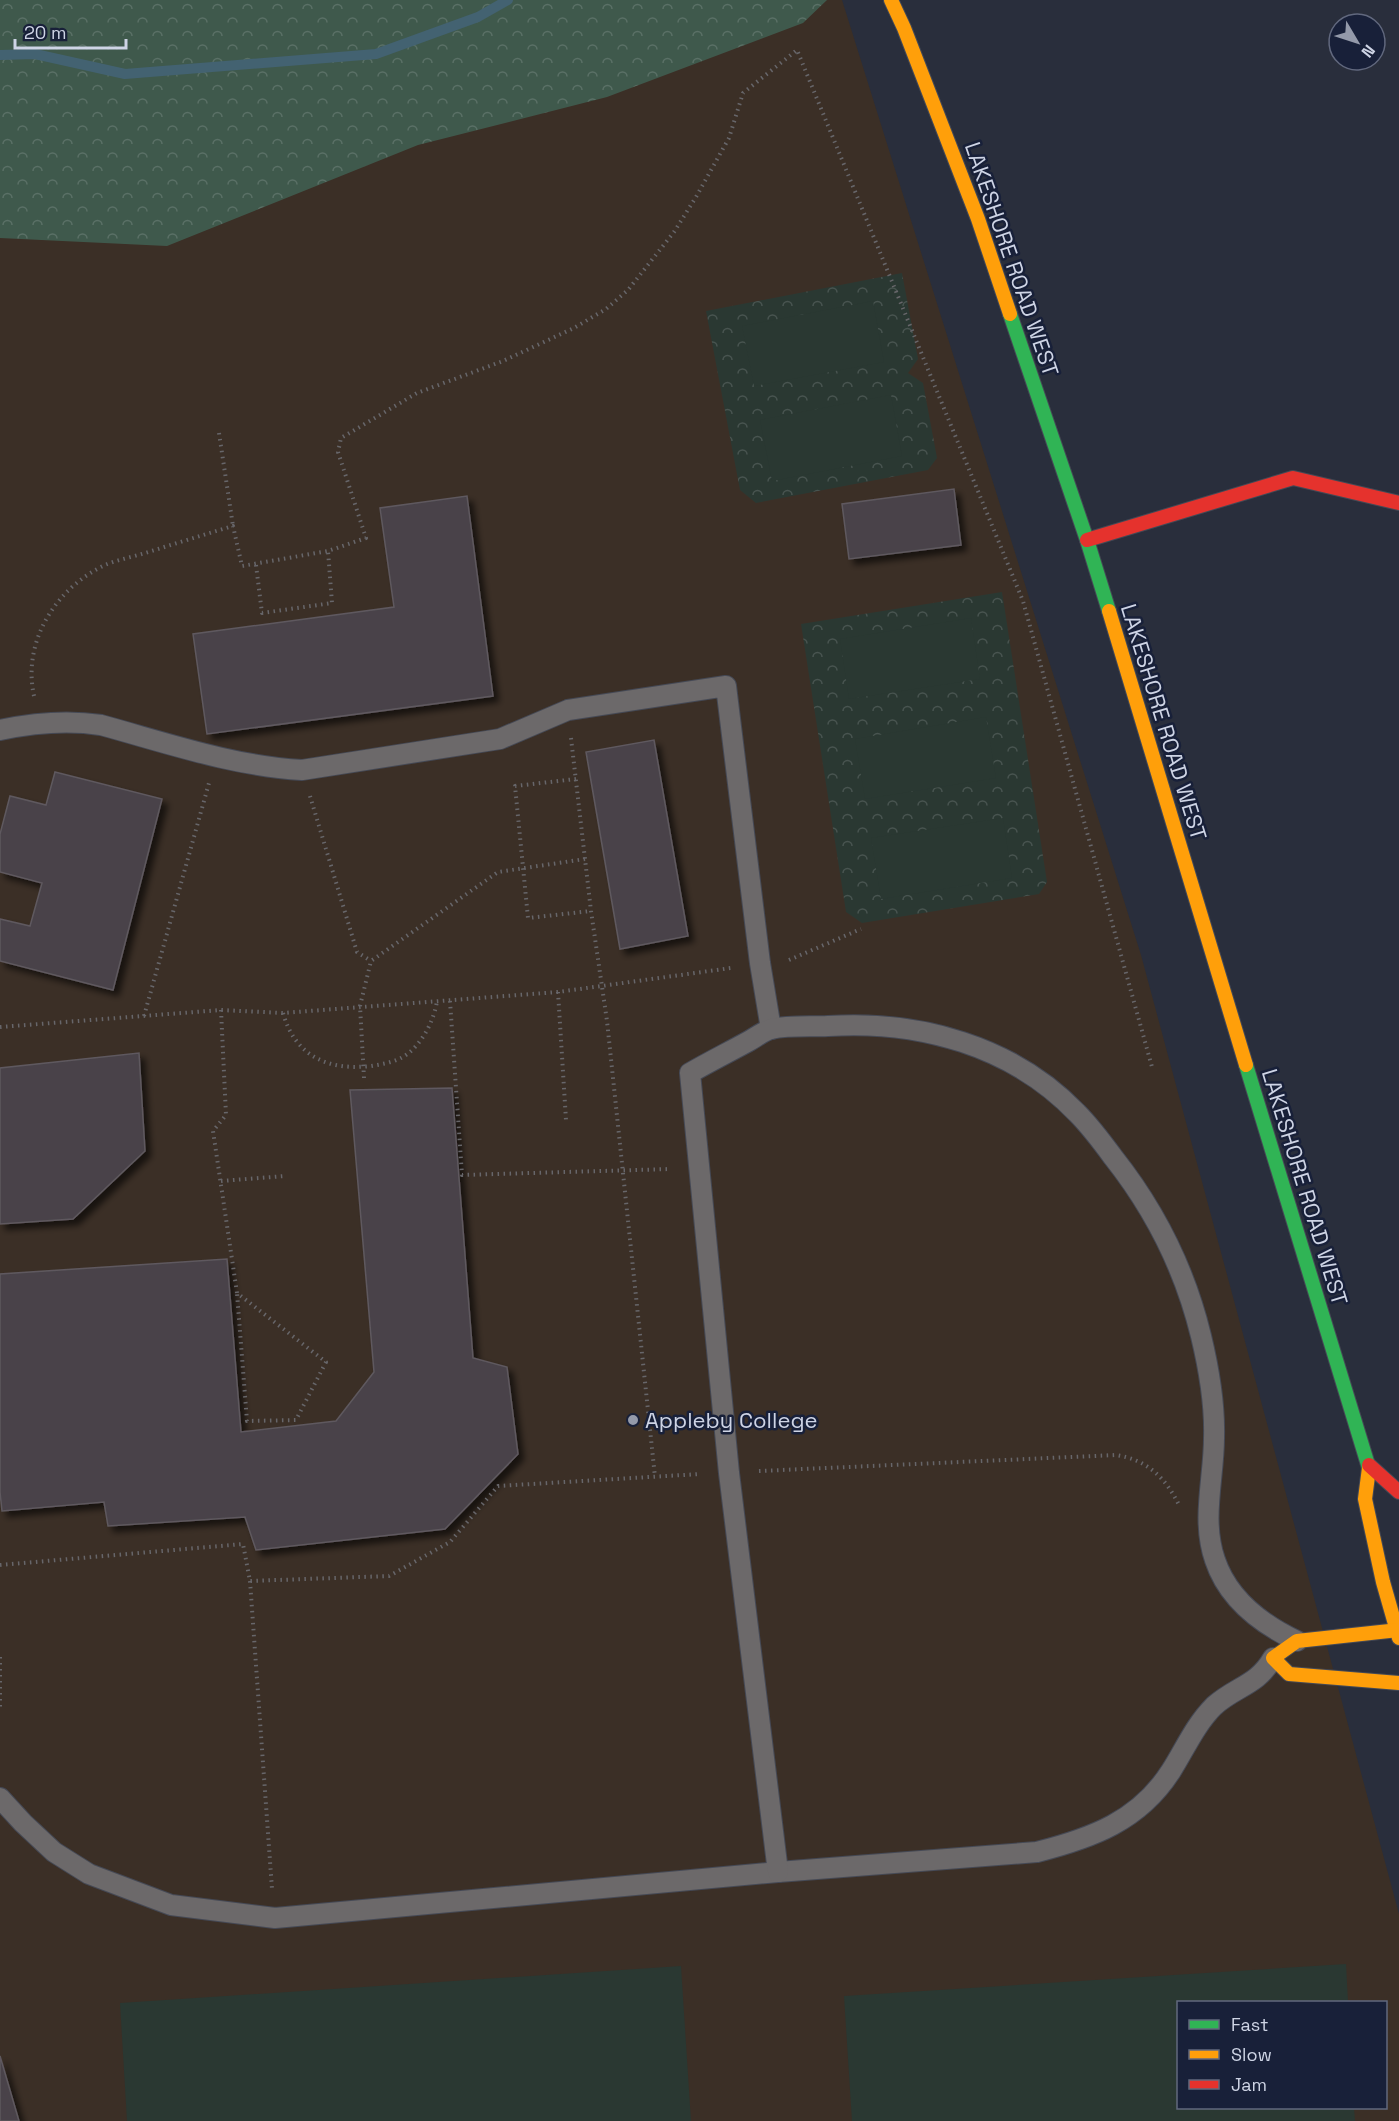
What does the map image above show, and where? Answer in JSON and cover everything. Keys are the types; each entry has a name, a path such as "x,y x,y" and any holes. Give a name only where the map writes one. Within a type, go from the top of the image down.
{"main road":[{"name":"LAKESHORE ROAD WEST","path":"891,0 978,219 1087,540 1331,1347 1370,1466 1365,1499 1383,1582 1398,1633"},
{"path":"1087,540 1293,478 1399,503"},
{"name":"LAKESHORE ROAD WEST","path":"1370,1466 1399,1492"},
{"path":"1398,1633 1297,1641 1274,1658 1289,1674 1399,1683"}],"lane":[{"path":"0,730 47,723 81,722 101,725 216,756 278,769 302,770 500,740 568,710 726,686 760,963 771,1029"},
{"path":"777,1872 729,1473 690,1073 771,1029 852,1024 896,1027 949,1036 976,1046 1021,1069 1057,1094 1077,1113 1129,1176 1156,1218 1176,1259 1188,1293 1201,1335 1214,1409 1213,1473 1208,1504 1208,1524 1214,1558 1223,1580 1237,1599 1255,1616 1279,1633 1297,1641"},
{"path":"0,1798 54,1852 89,1874 171,1905 275,1918 777,1872 1037,1852 1075,1842 1116,1825 1147,1801 1170,1773 1196,1729 1215,1706 1236,1690 1255,1681 1266,1671 1274,1658"}],"path":[{"path":"219,433 233,526 242,566 328,551 366,538 338,452 341,438 417,393 503,361 574,328 606,309 628,290 674,232 729,138 743,93 797,50 1023,601 1152,1067"},
{"path":"35,700 32,663 38,633 50,610 83,577 106,565 233,526"},
{"path":"256,565 262,613 332,603 328,551"},
{"path":"568,710 602,986 656,1477"},
{"path":"144,1016 216,756"},
{"path":"302,770 357,952 371,961"},
{"path":"576,779 515,786 528,918 591,911"},
{"path":"364,1078 360,1006 371,961 498,872 585,859"},
{"path":"789,960 861,929"},
{"path":"0,1027 221,1010 283,1013 558,992 732,968"},
{"path":"558,992 566,1120"},
{"path":"450,1000 462,1175 699,1169"},
{"path":"283,1013 287,1027 298,1044 311,1056 329,1065 348,1068 364,1067 384,1064 406,1055 419,1042 429,1026 435,1015 437,1001"},
{"path":"221,1010 226,1116 213,1131 237,1293 247,1421 296,1420 326,1362 237,1293"},
{"path":"221,1181 285,1176"},
{"path":"249,1581 389,1576 450,1542 498,1486 1116,1455 1131,1457 1144,1463 1158,1474 1168,1486 1181,1510"},
{"path":"0,1565 243,1544 249,1581 273,1896"},
{"path":"0,1657 0,1708"}],"shaded area":[{"name":"Appleby College","path":"0,0 842,0 1141,955 1399,1914 1399,2121 0,2121"}],"green space":[{"path":"0,0 827,0 803,23 607,97 418,145 167,246 0,238"},
{"path":"902,273 918,359 908,373 923,383 937,458 928,470 756,503 740,490 706,311"},
{"path":"873,301 884,362 754,386 742,326"},
{"path":"891,395 902,456 772,481 760,420"},
{"path":"1002,592 1047,882 1039,894 862,923 846,912 801,624"},
{"path":"971,618 980,679 849,699 840,639"},
{"path":"986,717 996,778 865,799 855,739"},
{"path":"1003,818 1012,878 881,899 871,838"},
{"path":"1346,1964 1348,2001 1177,2001 1177,2109 1354,2109 1355,2121 852,2121 844,1996"},
{"path":"681,1966 691,2121 127,2121 120,2003"}],"building":[{"path":"954,489 961,545 849,559 842,504"},
{"path":"467,496 493,696 207,734 193,634 394,607 380,508"},
{"path":"654,740 688,936 620,949 586,752"},
{"path":"55,772 162,799 113,990 0,961 0,919 30,926 42,883 0,872 0,834 10,796 46,805"},
{"path":"139,1053 145,1151 73,1219 0,1224 0,1068"},
{"path":"452,1088 473,1358 507,1367 518,1454 445,1529 256,1550 245,1517 108,1526 104,1502 2,1511 0,1492 0,1274 227,1259 241,1432 336,1421 374,1372 350,1090"},
{"path":"0,2056 19,2121 0,2121"}],"waterway":[{"path":"0,55 35,54 125,74 376,54 478,17 508,0"}],"traffic: fast":[{"path":"1010,314 1109,611"},
{"path":"1246,1065 1369,1468"}],"traffic: slow":[{"path":"891,0 978,219 1010,314"},
{"path":"1109,611 1246,1065"},
{"path":"1369,1468 1365,1499 1383,1582 1399,1638"},
{"path":"1399,1630 1297,1641 1273,1658 1289,1674 1399,1683"}],"traffic: jam":[{"path":"1087,540 1293,478 1399,503"},
{"path":"1369,1465 1399,1492"}],"place":[{"name":"Appleby College","path":"633,1420"}]}
